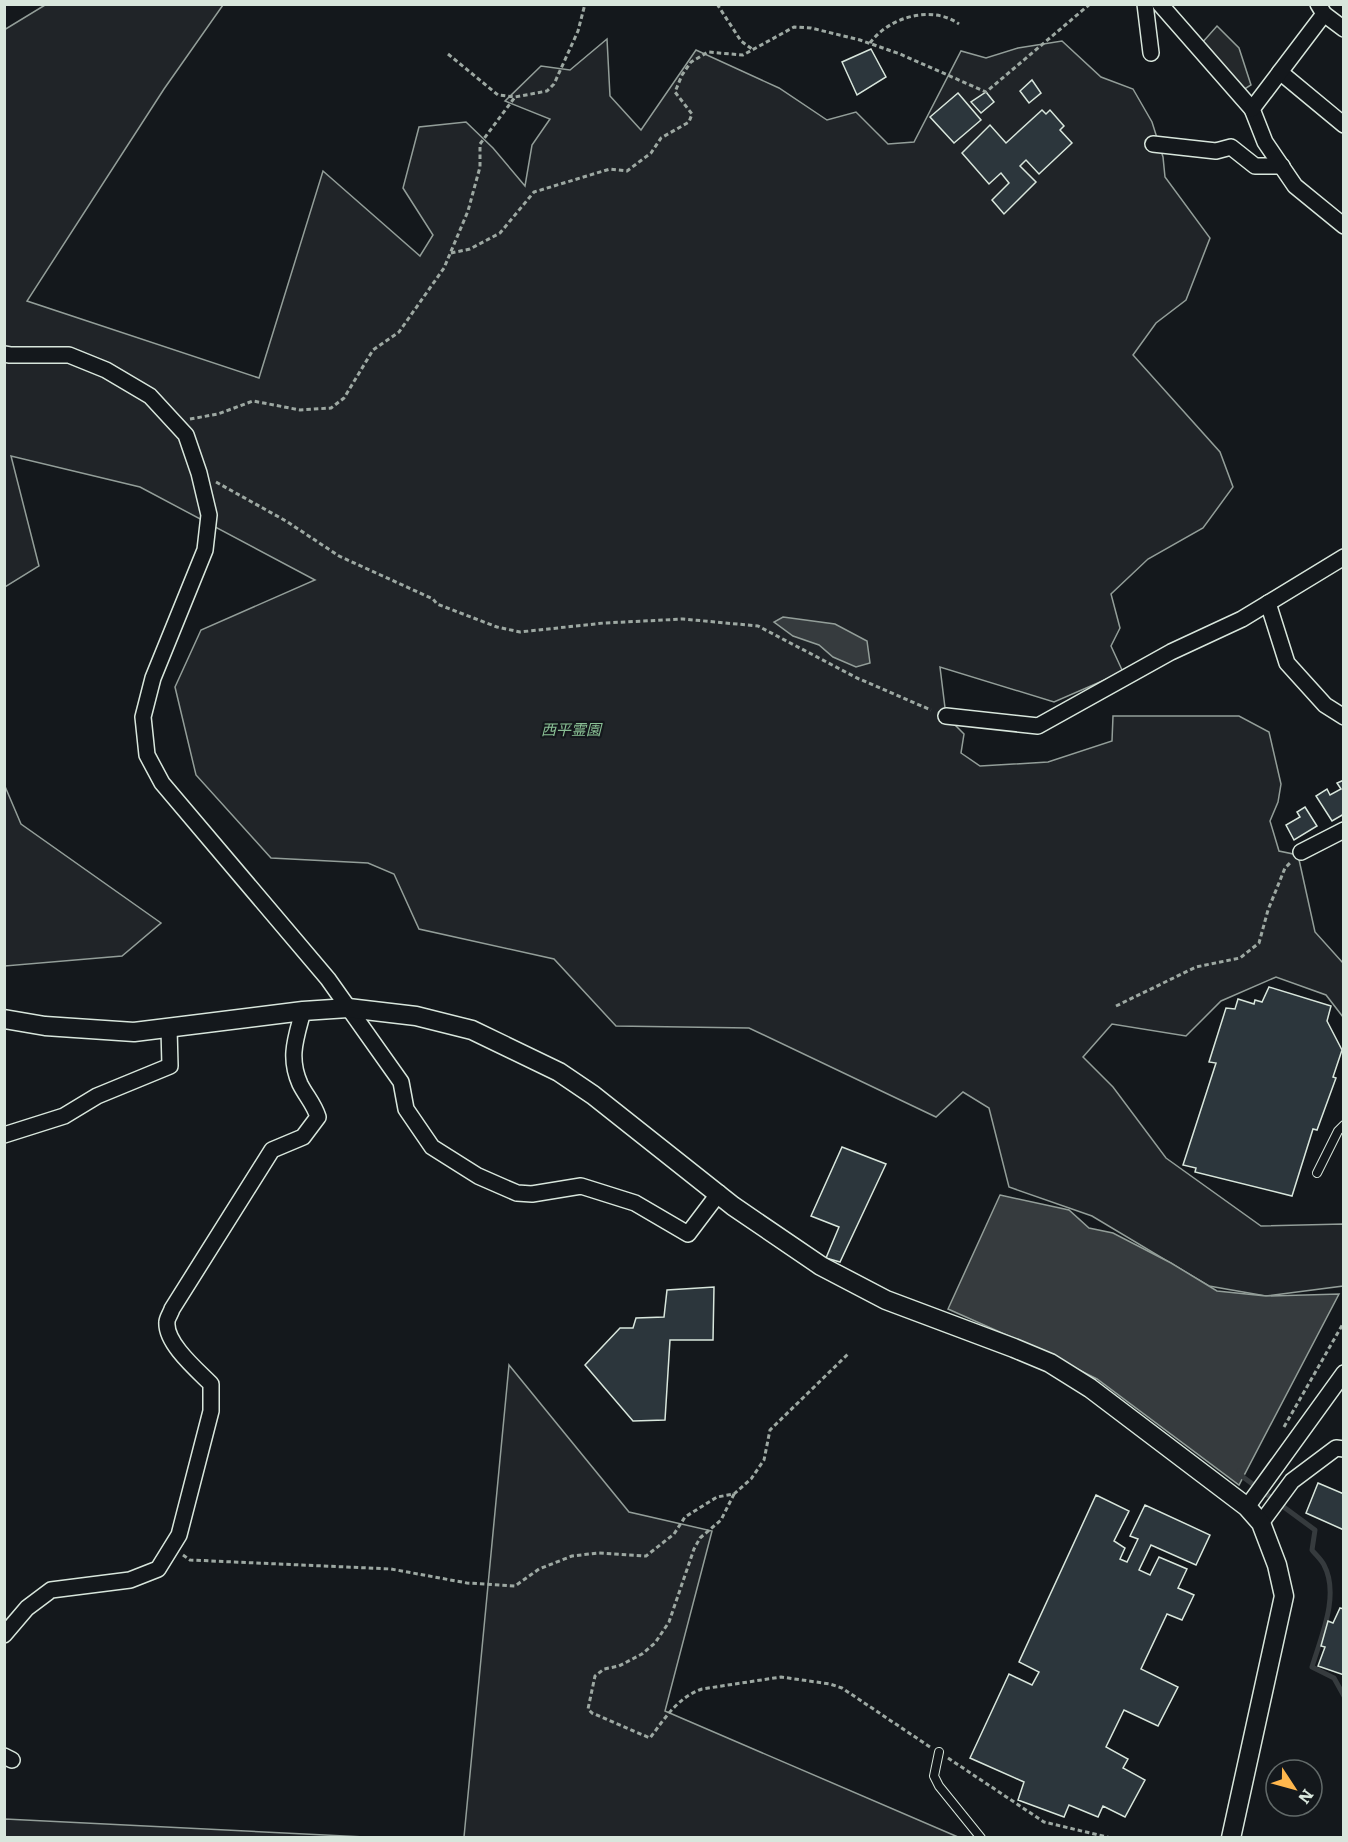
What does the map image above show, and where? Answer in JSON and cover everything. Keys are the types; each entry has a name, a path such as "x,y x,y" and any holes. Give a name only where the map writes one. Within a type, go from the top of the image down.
{"street":[{"path":"1145,4 1151,53"},
{"path":"1170,8 1252,109 1265,142 1295,186 1344,226"},
{"path":"1252,109 1280,72 1321,9 1344,29"},
{"path":"1280,72 1344,125"},
{"path":"1153,144 1216,151 1232,147 1255,166 1282,166"},
{"path":"4,354 69,356 106,370 150,396 186,435 199,473 209,515 205,550 153,678 143,717 147,755 162,783 328,979 401,1082 406,1108 432,1147 478,1176 517,1193 532,1194 581,1186 635,1203 688,1234 719,1193"},
{"path":"946,716 1038,726 1171,652 1242,619 1344,557"},
{"path":"1268,603 1287,663 1325,705 1344,717"},
{"path":"1300,852 1344,830"},
{"path":"4,1019 81,1030 134,1032 303,1011 348,1008 416,1016 472,1030 559,1072 593,1095 734,1206 821,1266 886,1300 1050,1363 1090,1389 1247,1507 1261,1523 1277,1565 1284,1596 1231,1838"},
{"path":"4,1635 27,1608 51,1590 130,1580 158,1569 179,1535 212,1411 211,1384 177,1349 170,1338 167,1322 172,1309 272,1150 303,1137 318,1117 315,1105 302,1087 295,1070 293,1052 303,1011"},
{"path":"4,1135 64,1116 97,1096 170,1066 169,1028"},
{"path":"1247,1507 1344,1373"},
{"path":"1261,1523 1292,1481 1336,1448 1344,1449"}],"lane":[{"path":"1317,1173 1338,1131 1344,1125"},
{"path":"939,1752 934,1776 939,1786 981,1838"}],"path":[{"path":"448,54 498,95 515,98 547,91 554,84 578,31 585,4"},
{"path":"717,4 741,41 752,49"},
{"path":"451,253 470,249 500,232 534,192 610,169 627,171 651,153 661,138 689,122 692,114 675,92 681,75 691,62 708,52 743,54 794,27 811,28 900,54 986,92 1089,4"},
{"path":"870,44 877,34 911,15 933,14 954,20 958,24"},
{"path":"173,422 218,414 254,401 300,411 331,408 344,398 373,350 399,332 444,268 468,211 480,167 480,144 515,98"},
{"path":"199,473 286,521 339,556 433,599 437,604 497,627 520,633 604,623 683,619 758,626 857,678 946,716"},
{"path":"1116,1006 1196,967 1239,958 1259,942 1268,910 1285,868 1300,852"},
{"path":"1281,1432 1344,1322"},
{"path":"849,1353 770,1430 764,1460 751,1479 734,1494 721,1520 700,1538 694,1549 669,1622 655,1642 642,1654 619,1666 604,1669 595,1676 588,1709 592,1713 650,1738 679,1701 693,1692 781,1677 830,1684 842,1688 1044,1822 1111,1838"},
{"path":"172,1546 190,1560 391,1569 466,1583 515,1586 539,1569 572,1556 598,1553 646,1556 674,1534 685,1517 717,1497 734,1494"}],"green space":[{"name":"西平霊園","path":"45,5 223,5 164,89 27,301 259,378 323,171 420,256 433,235 403,188 419,127 466,122 493,148 525,186 532,145 550,119 505,101 541,66 570,70 607,39 610,96 641,130 696,50 779,88 827,120 856,112 888,144 914,142 961,51 986,58 1018,48 1062,41 1101,77 1133,89 1152,122 1163,157 1165,177 1210,238 1186,300 1156,323 1133,355 1220,452 1233,487 1203,528 1148,559 1111,594 1120,628 1111,646 1123,672 1054,702 940,667 946,716 964,734 961,753 980,766 1048,762 1112,741 1113,716 1239,716 1269,732 1281,784 1278,802 1270,821 1279,851 1298,855 1315,932 1343,963 1343,1017 1326,995 1276,977 1221,1001 1186,1036 1112,1024 1083,1057 1113,1087 1166,1158 1261,1226 1343,1224 1343,1286 1266,1296 1209,1286 1092,1216 1009,1187 989,1108 963,1092 936,1117 749,1028 616,1026 554,959 419,929 394,874 368,863 271,858 196,775 175,687 201,630 315,580 140,487 11,456 39,566 5,587 4,30"},
{"path":"4,784 21,824 161,923 122,956 5,966"},
{"path":"509,1365 629,1512 712,1531 665,1711 958,1837 464,1837"},
{"path":"5,1819 365,1837 5,1837"}],"shaded area":[{"path":"1217,26 1239,48 1251,85 1243,90 1201,44"},
{"path":"783,617 835,624 867,641 870,663 856,667 833,657 819,645 793,636 774,622"},
{"path":"1000,1195 1069,1210 1089,1228 1113,1233 1171,1263 1217,1291 1266,1296 1339,1294 1239,1485 1097,1379 1027,1344 948,1309"}],"building":[{"path":"871,49 886,77 857,95 842,62"},
{"path":"1032,80 1041,93 1029,103 1020,91"},
{"path":"986,92 994,102 981,113 971,102"},
{"path":"958,93 981,120 954,143 930,117"},
{"path":"1042,110 1046,114 1050,110 1064,126 1060,130 1072,143 1039,174 1026,160 1020,166 1036,182 1004,214 992,200 1009,183 1001,173 989,184 962,153 990,125 1006,143"},
{"path":"1344,780 1344,814 1332,821 1316,796 1327,789 1330,795 1341,789 1337,783"},
{"path":"1305,807 1317,826 1294,840 1286,825 1300,817 1297,812"},
{"path":"1269,987 1331,1006 1327,1021 1342,1050 1333,1077 1336,1078 1317,1130 1313,1129 1292,1196 1195,1172 1196,1168 1183,1165 1216,1063 1209,1062 1226,1008 1235,1009 1238,999 1254,1004 1255,1000 1262,1002"},
{"path":"842,1147 886,1164 840,1262 826,1258 839,1227 811,1216"},
{"path":"714,1287 713,1340 670,1340 665,1420 633,1421 585,1365 620,1328 633,1328 636,1318 664,1317 667,1290"},
{"path":"1318,1483 1344,1494 1344,1530 1306,1513"},
{"path":"1096,1495 1129,1511 1114,1541 1125,1548 1120,1559 1127,1562 1138,1539 1130,1536 1145,1505 1210,1535 1196,1565 1151,1545 1139,1570 1150,1575 1159,1557 1187,1569 1178,1588 1194,1595 1182,1620 1167,1614 1141,1669 1178,1687 1158,1726 1124,1710 1106,1747 1128,1759 1123,1768 1145,1780 1125,1817 1103,1806 1098,1817 1069,1805 1064,1817 1018,1800 1024,1782 970,1758 1009,1674 1032,1685 1039,1672 1019,1662"},
{"path":"1340,1608 1344,1609 1344,1675 1318,1666 1325,1647 1321,1646 1328,1621 1333,1623"}],"waterway":[{"path":"1239,1471 1243,1477 1315,1530 1312,1550 1324,1565 1330,1589 1330,1603 1312,1667 1334,1678 1344,1696"}]}
